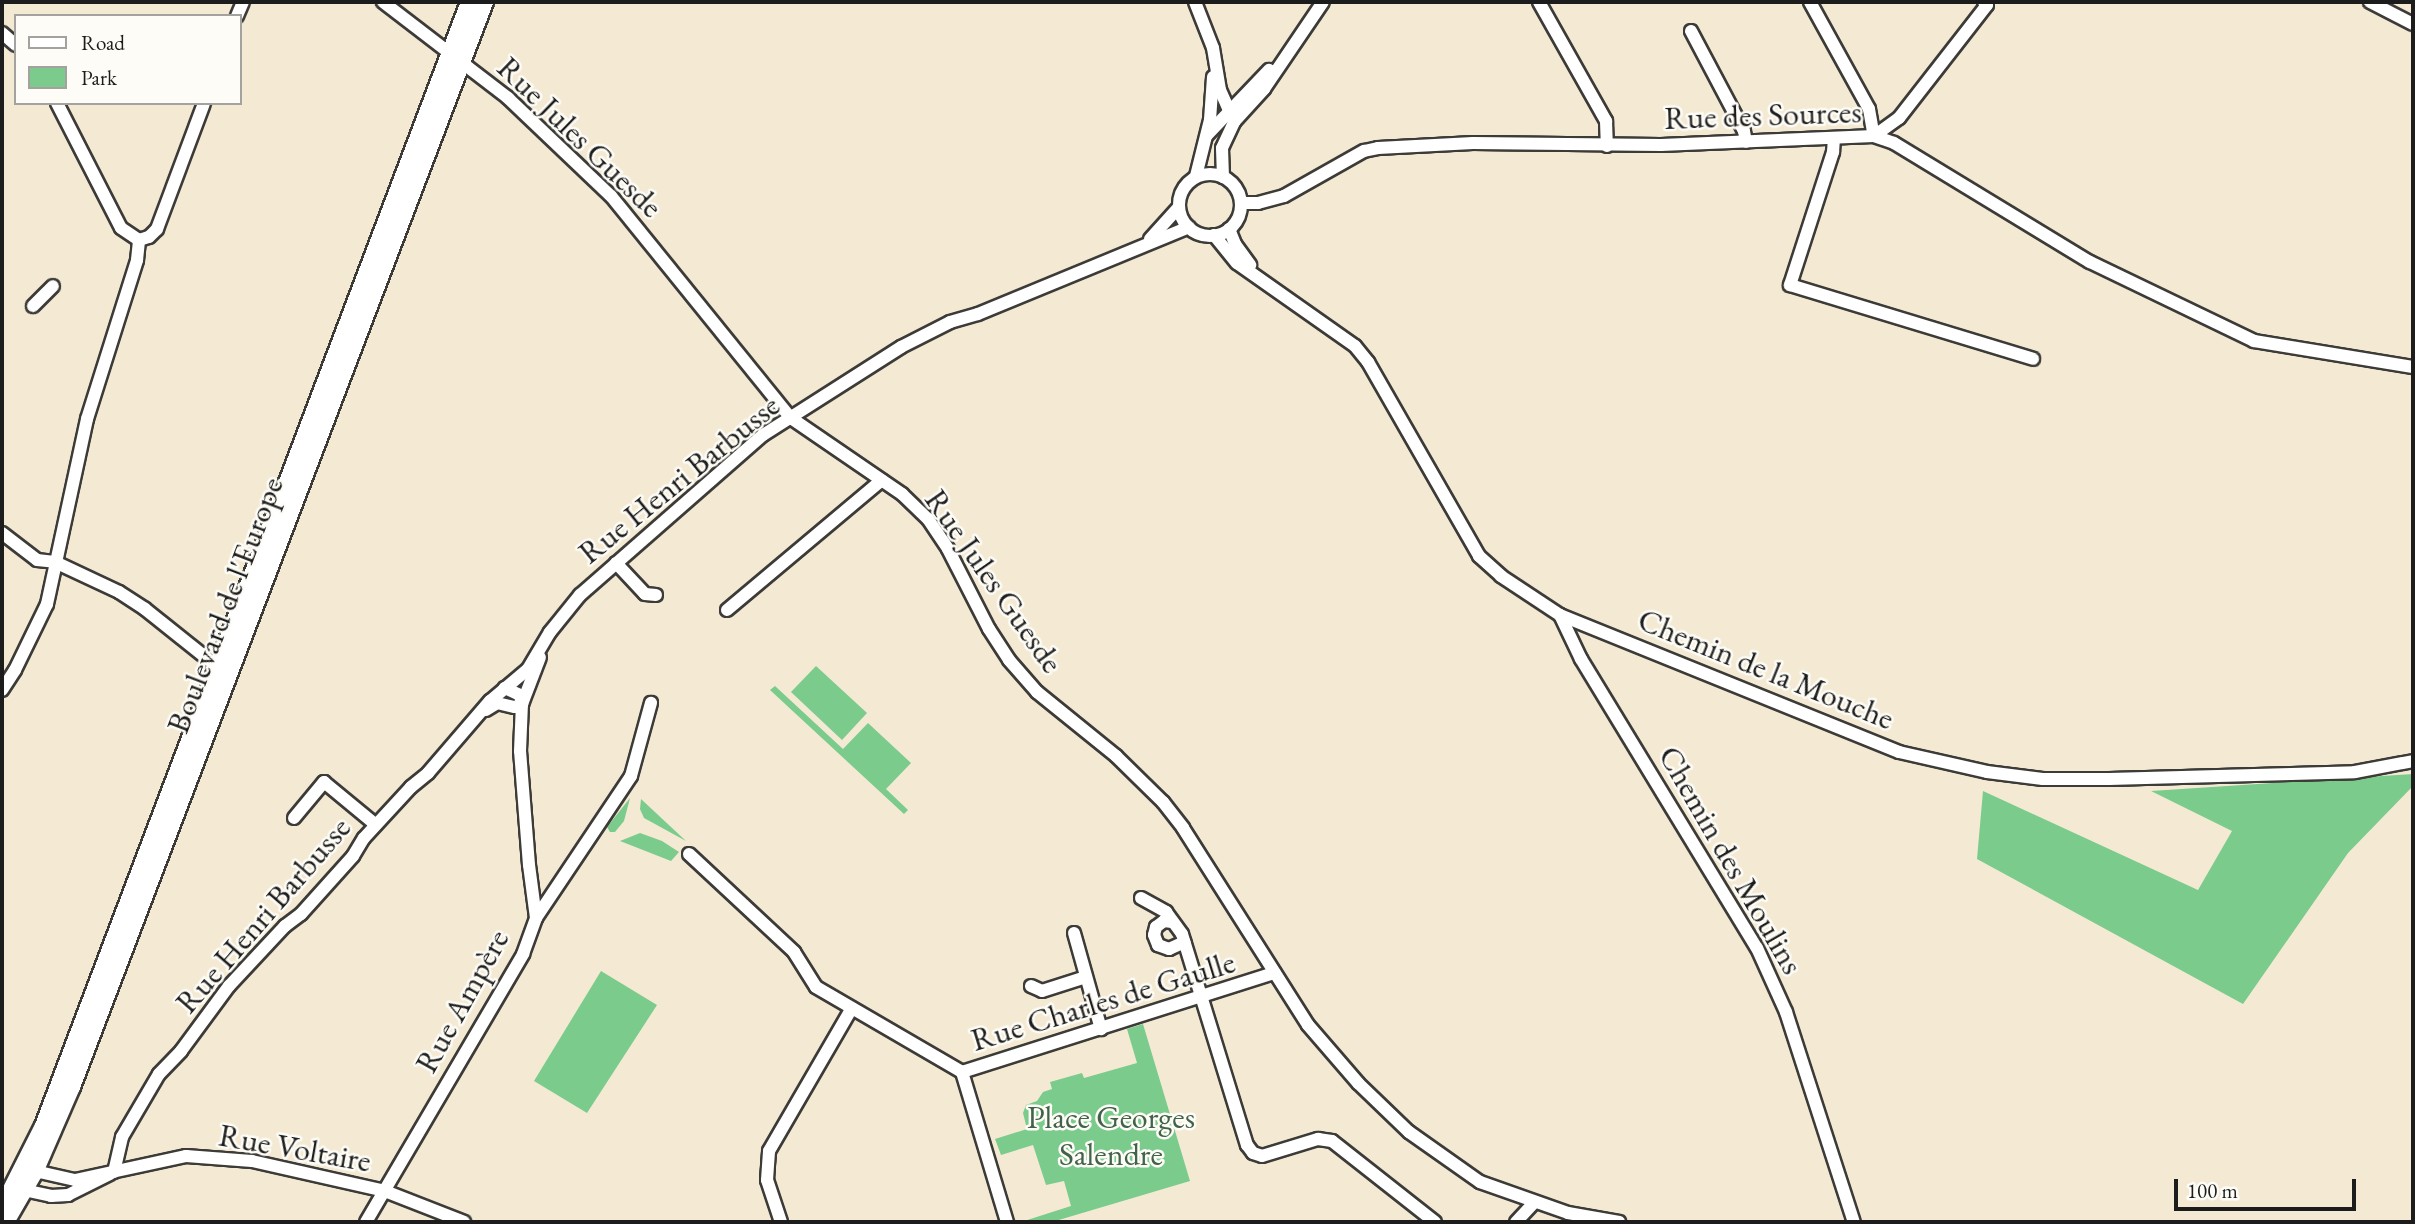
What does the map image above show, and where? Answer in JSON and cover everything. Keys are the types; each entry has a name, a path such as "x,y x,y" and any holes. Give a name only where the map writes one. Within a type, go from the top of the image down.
{"main road":[{"name":"Boulevard de l'Europe","path":"456,57 469,2"},
{"name":"Boulevard de l'Europe","path":"6,1222 8,1199 30,1170 43,1126 456,57 485,2"}],"street":[{"name":"Rue Jules Guesde","path":"383,2 536,122 611,196 791,418 882,480 928,519 948,549 989,629 1016,668 1037,692 1116,756 1163,802 1183,828 1275,973 1329,1052 1409,1132 1480,1182 1568,1213 1619,1222"},
{"path":"1195,2 1214,59 1220,90 1232,117 1222,148 1223,177"},
{"path":"1207,136 1264,89 1284,54 1324,2"},
{"path":"1539,2 1606,121 1607,146"},
{"path":"1810,2 1869,109 1874,136 1899,118 1987,5 1984,2"},
{"path":"2370,2 2413,24"},
{"path":"1691,31 1744,131 1746,142"},
{"path":"1196,176 1214,174 1223,177 1236,188 1241,203 1240,213 1229,229 1214,235 1205,235 1189,227 1179,208 1181,192 1196,176 1207,136 1214,59"},
{"path":"58,105 121,228 139,240"},
{"path":"139,240 149,237 157,229 203,105"},
{"name":"Rue des Sources","path":"1241,203 1258,203 1284,196 1364,151 1378,148 1473,143 1607,146 1874,136 1894,142 2090,262 2254,341 2413,366"},
{"path":"1834,138 1833,152 1790,285 2033,359"},
{"name":"Rue Henri Barbusse","path":"1132,251 1153,237 1179,208"},
{"name":"Rue Henri Barbusse","path":"114,1172 122,1137 159,1073 181,1051 229,986 285,926 301,914 376,825 505,688 528,669 571,604 616,563 763,435 920,336 1189,227"},
{"name":"Chemin de la Mouche","path":"1229,229 1240,254 1260,276"},
{"name":"Chemin de la Mouche","path":"1214,235 1237,263 1260,276 1355,346 1368,362 1479,556 1501,576 1560,615 1899,752 1987,772 2043,779 2109,779 2356,772 2413,761"},
{"path":"2,690 15,670 47,604 87,419 137,260 139,240"},
{"path":"33,306 53,286"},
{"path":"727,610 882,480"},
{"path":"2,533 25,554 37,560 55,562 136,603 221,670"},
{"path":"616,563 645,594 656,595"},
{"name":"Chemin des Moulins","path":"1560,615 1581,659 1757,948 1786,1012 1854,1222"},
{"name":"Rue Henri Barbusse","path":"522,704 538,666 543,644"},
{"path":"482,713 497,703 515,706 522,704 520,695 505,688"},
{"path":"536,918 631,776 651,703"},
{"name":"Rue Ampère","path":"366,1222 523,954 536,918 528,865 520,751 522,704"},
{"path":"294,818 324,782 376,825"},
{"name":"Rue Charles de Gaulle","path":"689,854 794,952 816,987 962,1072 1275,973"},
{"path":"1141,898 1166,912 1185,942 1247,1145 1254,1153 1262,1156 1318,1139 1332,1141 1436,1222"},
{"path":"1172,922 1164,922 1156,927 1154,935 1158,945 1169,949 1185,942"},
{"path":"1074,933 1101,1028"},
{"path":"1031,985 1042,992 1086,977"},
{"path":"781,1222 768,1180 769,1151 852,1008"},
{"path":"962,1072 1007,1222"},
{"name":"Rue Voltaire","path":"30,1170 75,1180 186,1156 252,1161 385,1191 464,1222"},
{"name":"Rue Voltaire","path":"68,1195 114,1172"},
{"path":"8,1199 68,1195 75,1180"},
{"path":"1516,1222 1534,1203"}],"green space":[{"path":"816,666 867,713 842,740 791,692"},
{"path":"775,686 843,749 868,723 911,763 886,789 908,810 904,814 770,690"},
{"path":"2413,774 2413,786 2348,853 2243,1004 1977,859 1983,791 2198,890 2232,831 2151,791"},
{"path":"630,798 624,821 615,832 610,832 607,827"},
{"path":"641,799 686,841 644,818 640,809"},
{"path":"640,833 662,841 679,852 671,861 620,841"},
{"path":"601,971 657,1005 587,1113 534,1081"},
{"name":"Place Georges Salendre","path":"1143,1024 1190,1181 1052,1222 1021,1222 1071,1206 1064,1181 1046,1185 1033,1145 1001,1155 995,1139 1027,1129 1023,1113 1026,1105 1037,1101 1043,1092 1052,1089 1050,1082 1082,1073 1084,1078 1137,1063 1127,1029"}]}
